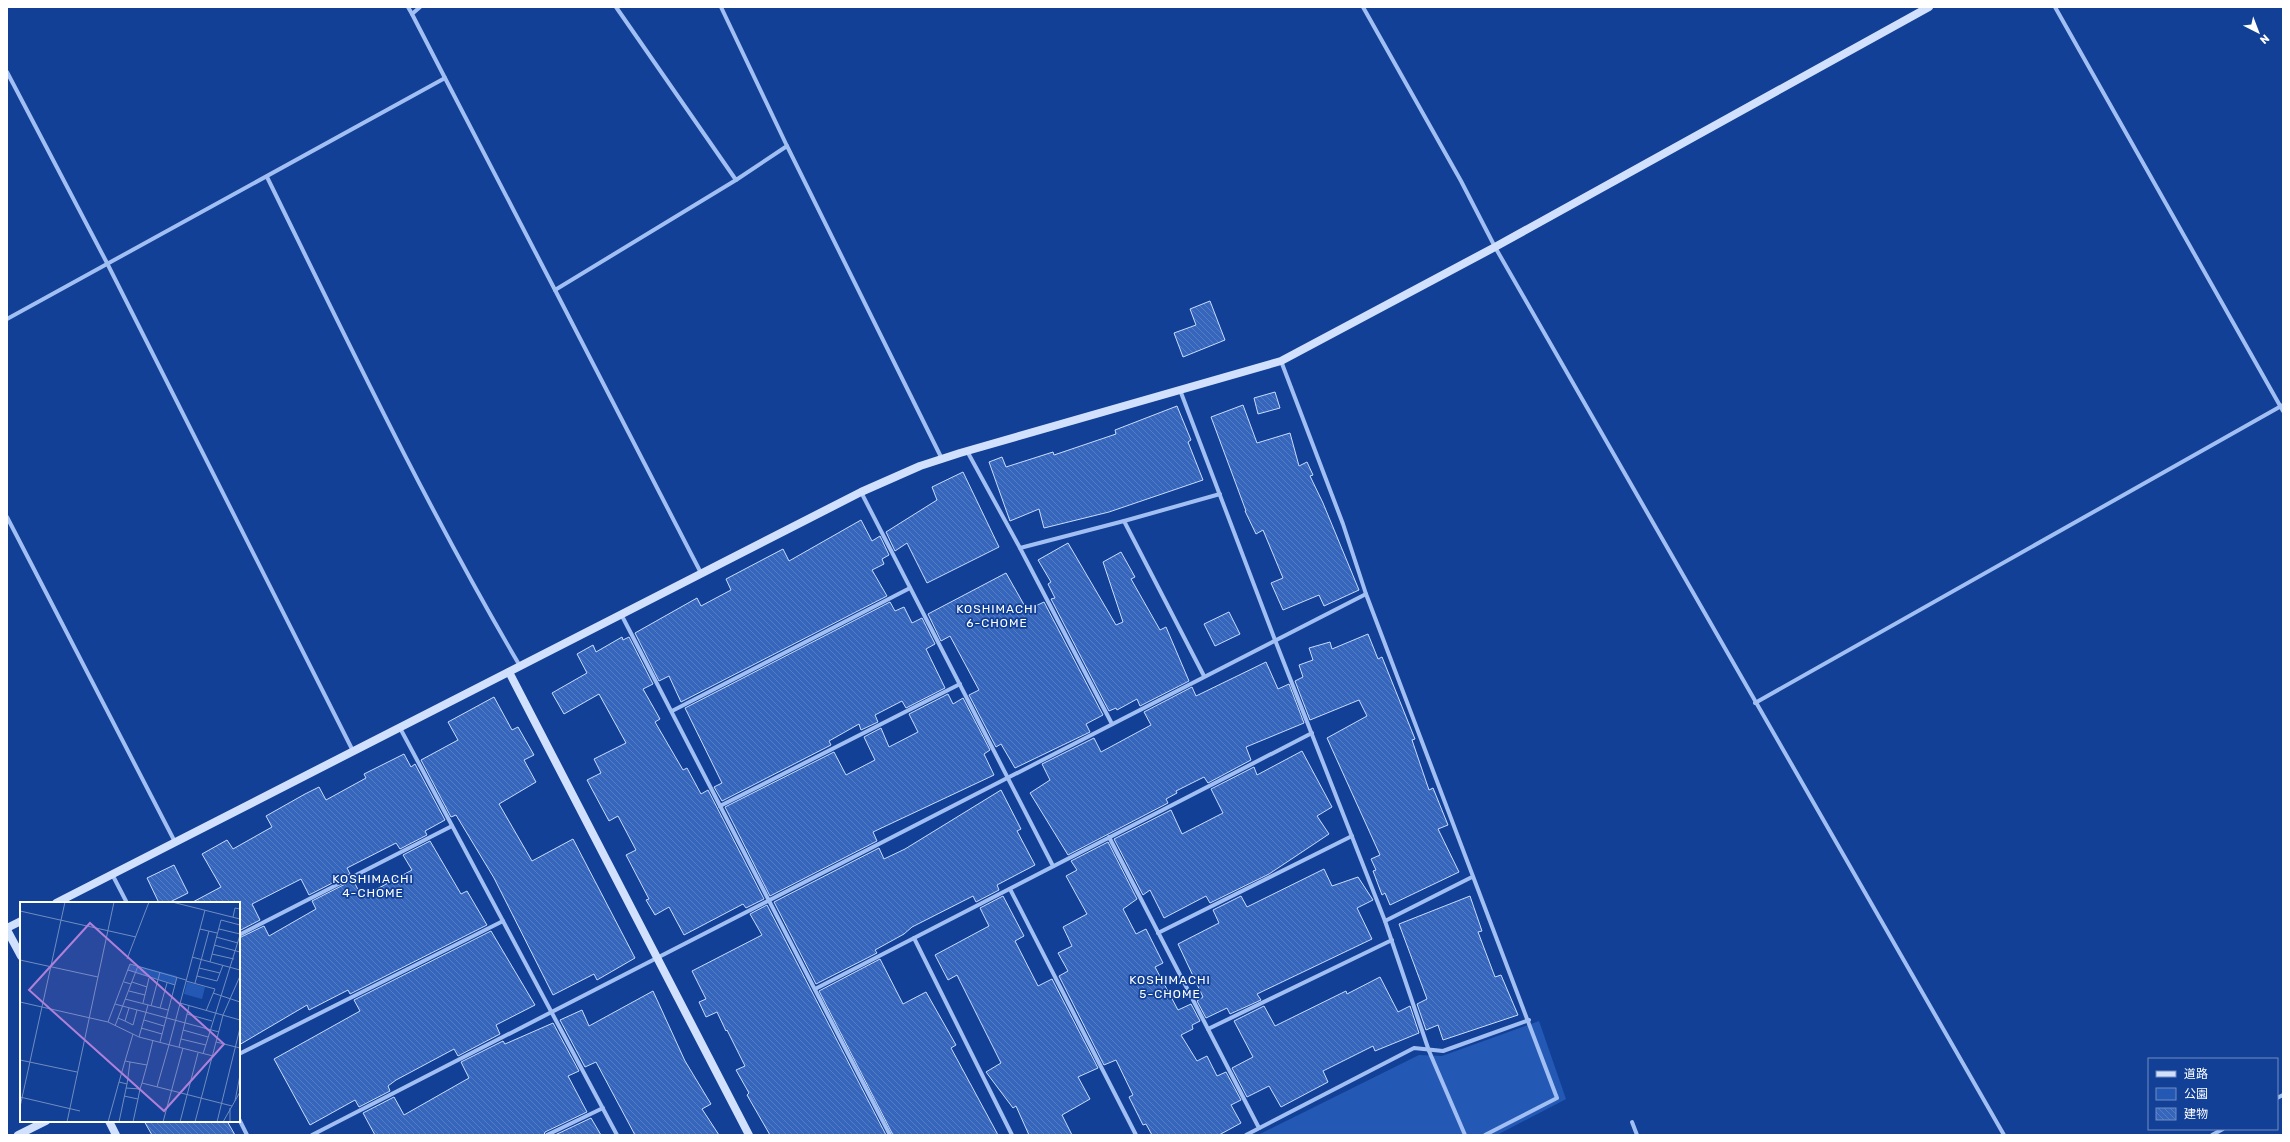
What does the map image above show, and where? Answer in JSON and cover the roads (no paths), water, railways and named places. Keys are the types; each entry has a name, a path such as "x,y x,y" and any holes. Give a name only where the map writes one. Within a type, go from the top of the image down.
{"street":[{"path":"408,7 701,573"},
{"path":"412,14 420,7"},
{"path":"616,7 736,180"},
{"path":"721,7 787,146 942,459"},
{"path":"1363,7 1496,246 1755,703 2004,1135"},
{"path":"58,902 861,492 942,459 967,451 1281,361 1496,246 1929,7"},
{"path":"2054,7 2282,406 2283,411"},
{"path":"7,72 107,263 352,752"},
{"path":"7,319 445,78"},
{"path":"555,290 736,180 787,146"},
{"path":"267,177 367,379 468,576 520,666"},
{"path":"1281,361 1343,524 1366,594 1472,877 1529,1020 1558,1098 1485,1135"},
{"path":"1180,390 1275,640 1385,921 1429,1051 1465,1135"},
{"path":"1755,703 2282,406"},
{"path":"967,451 1020,548 1112,724"},
{"path":"861,492 1053,866"},
{"path":"1020,548 1220,494"},
{"path":"7,517 175,842"},
{"path":"1124,521 1204,676"},
{"path":"672,711 910,588"},
{"path":"312,1135 1366,594"},
{"path":"621,614 890,1135"},
{"path":"509,672 749,1135"},
{"path":"720,806 960,684"},
{"path":"400,727 617,1135"},
{"path":"815,989 1312,733"},
{"path":"240,934 452,826"},
{"path":"1158,933 1352,836"},
{"path":"1109,837 1259,1128"},
{"path":"112,874 126,902"},
{"path":"1385,921 1472,877"},
{"path":"1010,889 1136,1135"},
{"path":"240,1053 503,921"},
{"path":"20,922 7,929 20,954"},
{"path":"914,938 1012,1135"},
{"path":"1208,1029 1392,940"},
{"path":"1246,1135 1414,1048 1429,1051 1443,1051 1529,1020"},
{"path":"547,1135 603,1108"},
{"path":"240,1121 247,1135"},
{"path":"18,1135 44,1122"},
{"path":"110,1122 116,1135"},
{"path":"1632,1122 1637,1135"},
{"path":"2212,1135 2221,1130"}],"district":[{"name":"KOSHIMACHI 6-CHOME","path":"997,616"},
{"name":"KOSHIMACHI 4-CHOME","path":"373,886"},
{"name":"KOSHIMACHI 5-CHOME","path":"1170,987"}]}
